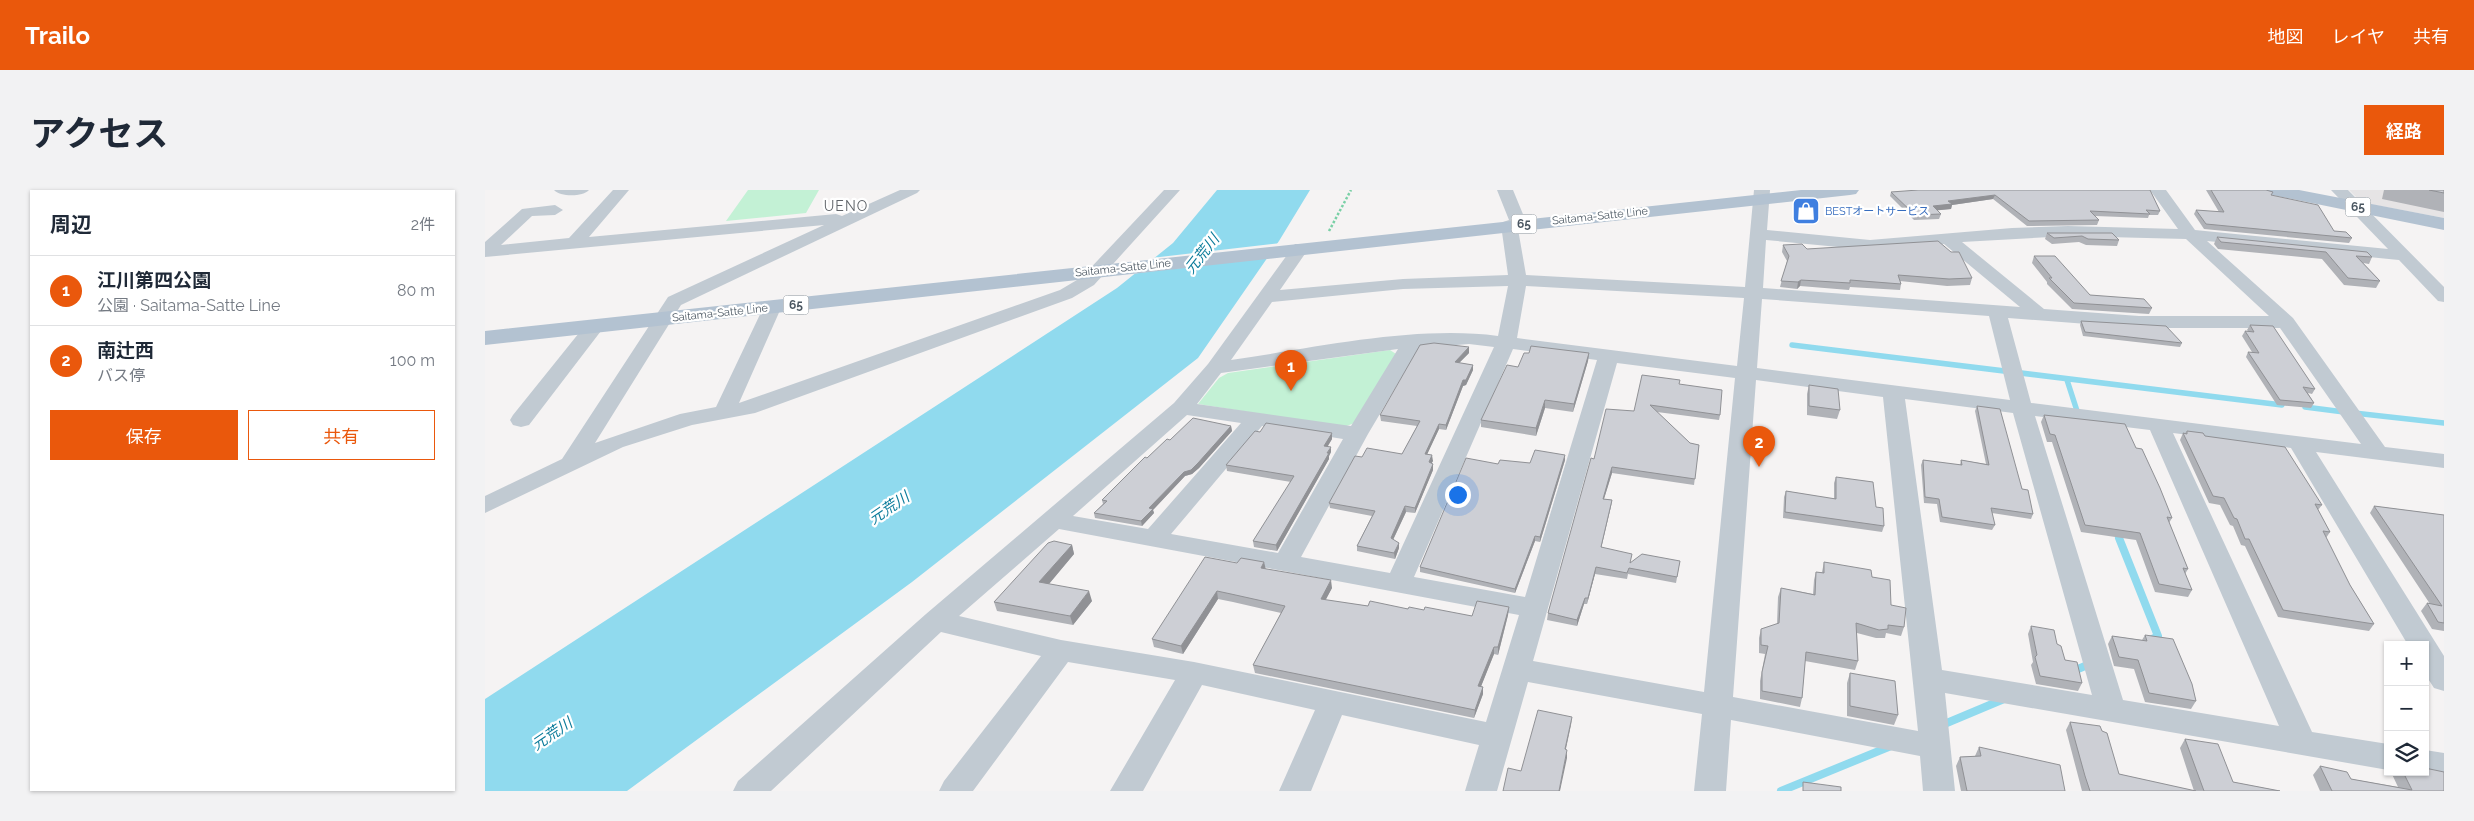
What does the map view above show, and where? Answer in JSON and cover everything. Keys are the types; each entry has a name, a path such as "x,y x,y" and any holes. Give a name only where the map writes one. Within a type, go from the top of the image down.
{"main road":[{"name":"Saitama-Satte Line","path":"485,338 772,308 1514,225 1762,195 1850,190"},
{"name":"65","path":"2272,190 2444,224"}],"street":[{"path":"574,243 621,190"},
{"path":"572,461 674,301 912,190"},
{"path":"485,505 543,478 572,461 615,442 688,419 747,408 821,384 1079,288 1103,270 1172,190"},
{"path":"1398,583 1507,341 1518,280 1514,225 1505,190"},
{"path":"2158,190 2190,234 2286,322 2377,452"},
{"path":"2339,190 2444,297"},
{"path":"1709,791 1762,195"},
{"path":"485,252 527,212 555,210"},
{"path":"485,252 852,218"},
{"path":"733,273 763,226"},
{"path":"1759,234 1870,245 2013,233 2068,231 2190,234 2405,256"},
{"path":"1948,239 2040,315"},
{"path":"749,791 936,621 1182,408 1215,368 1303,248"},
{"path":"1267,297 1403,284 1518,280 1754,293 2139,322 2286,322"},
{"path":"725,411 772,308"},
{"path":"1997,311 2022,407 2111,710"},
{"path":"521,420 594,327"},
{"path":"1215,368 1412,342 1469,338 1507,341 2444,460"},
{"path":"1285,563 1357,434 1412,342"},
{"path":"1481,791 1496,736 1518,669 1533,608 1609,355"},
{"path":"1893,391 1929,679 1939,791"},
{"path":"1182,408 1357,434"},
{"path":"1153,539 1257,419"},
{"path":"2158,424 2301,742"},
{"path":"2298,442 2420,641"},
{"path":"1052,520 1533,608"},
{"path":"936,621 1061,650 1195,673 1496,736"},
{"path":"955,791 1061,650"},
{"path":"2429,656 2444,680"},
{"path":"1518,669 1935,746"},
{"path":"1126,791 1195,673"},
{"path":"1929,679 2384,756"},
{"path":"1295,791 1333,702"},
{"path":"2429,764 2444,766"}],"path":[{"path":"1303,248 1351,190"}],"shaded area":[{"path":"2349,190 2444,190 2444,218 2370,204 2359,200"}],"green space":[{"path":"748,190 819,190 806,213 726,221"},
{"path":"1390,350 1396,354 1357,422 1344,427 1198,404 1219,378 1228,373"}],"water":[{"name":"元荒川","path":"1217,190 1310,190 1279,241 1198,358 912,582 627,791 485,791 485,699 1117,288 1173,243"}],"pier":[{"path":"1281,243 1271,257 1131,274 1151,258"}],"building":[{"path":"1918,190 2150,190 2160,211 2146,210 2150,214 2090,211 2099,220 2029,221 1995,195 1948,201 1952,204 1933,206 1941,214 1915,215 1891,192"},
{"path":"2211,190 2266,190 2273,192 2271,195 2318,205 2334,231 2346,232 2352,238 2206,224 2196,210 2224,212"},
{"path":"2429,190 2444,190 2444,193"},
{"path":"2047,233 2112,233 2119,240 2088,239 2082,236 2054,238"},
{"path":"2217,237 2367,252 2372,257 2356,256 2380,281 2348,278 2326,252 2221,242"},
{"path":"1938,241 1951,252 1959,252 1972,278 1949,279 1898,275 1901,284 1850,280 1850,283 1801,280 1798,282 1781,281 1789,256 1783,245 1802,244 1807,249"},
{"path":"2034,256 2055,256 2090,295 2144,299 2152,308 2074,303 2049,278 2052,278"},
{"path":"2081,321 2166,326 2182,343 2085,332"},
{"path":"2250,325 2273,326 2315,389 2303,387 2314,403 2280,400 2248,352 2259,353 2245,331 2254,332"},
{"path":"1434,343 1469,347 1455,362 1473,365 1466,380 1463,380 1446,425 1439,424 1425,454 1432,455 1429,462 1433,464 1415,508 1405,506 1391,538 1399,543 1394,553 1357,546 1375,511 1329,503 1355,456 1362,457 1367,448 1402,454 1420,421 1380,415 1420,345"},
{"path":"1531,346 1589,353 1574,404 1545,400 1536,428 1481,420 1507,365 1518,367 1524,353 1529,353"},
{"path":"1642,375 1680,380 1679,384 1722,390 1720,415 1650,405 1690,443 1699,445 1695,479 1612,467 1603,499 1612,500 1601,547 1632,554 1630,563 1642,554 1680,561 1677,577 1629,568 1627,573 1596,567 1588,598 1585,598 1577,620 1548,613 1591,458 1594,459 1606,409 1634,411"},
{"path":"1809,385 1838,389 1840,410 1809,406"},
{"path":"1977,406 2000,409 2022,489 2028,490 2033,514 1991,508 1995,525 1942,517 1939,499 1925,497 1923,460 1962,465 1961,460 1989,465"},
{"path":"2044,415 2125,424 2136,448 2142,449 2160,488 2172,518 2167,517 2188,569 2183,568 2192,590 2159,584 2140,533 2085,525 2055,435 2050,434"},
{"path":"1193,418 1231,426 1191,470 1184,472 1149,508 1153,509 1141,521 1094,513 1107,501 1102,500 1145,457 1147,458 1167,439 1170,440"},
{"path":"1266,423 1332,433 1324,446 1331,447 1327,453 1329,453 1276,545 1253,541 1294,476 1226,465 1255,431 1260,432"},
{"path":"2187,431 2203,433 2205,436 2285,447 2322,505 2315,504 2330,532 2323,531 2350,585 2374,624 2283,610 2249,539 2245,539 2237,519 2234,518 2224,498 2213,496 2183,433 2187,434"},
{"path":"1535,450 1565,455 1540,537 1535,536 1515,589 1420,567 1466,458 1498,464 1500,460 1530,463"},
{"path":"1836,477 1873,482 1876,507 1883,508 1884,526 1785,512 1786,491 1836,499"},
{"path":"2374,506 2444,515 2444,623 2438,622 2427,603 2442,606"},
{"path":"1054,541 1072,545 1039,582 1089,591 1070,616 994,602 1048,543"},
{"path":"1205,557 1237,563 1241,558 1264,562 1261,568 1331,580 1321,599 1368,606 1370,601 1408,609 1409,607 1424,610 1425,607 1472,616 1477,601 1509,607 1498,647 1494,647 1478,686 1483,687 1475,710 1253,665 1285,606 1231,594 1217,591 1181,646 1152,639"},
{"path":"1824,562 1871,570 1872,577 1890,580 1891,605 1906,608 1904,627 1888,625 1888,629 1879,630 1856,623 1858,661 1806,652 1802,698 1762,691 1762,672 1768,646 1761,645 1761,629 1779,623 1781,588 1815,595 1816,572 1824,573"},
{"path":"2031,626 2054,630 2057,644 2061,646 2065,660 2077,662 2082,683 2040,676 2035,657 2037,655"},
{"path":"2145,635 2173,639 2192,684 2196,701 2149,693 2138,660 2119,657 2112,636 2147,641"},
{"path":"1850,673 1895,681 1898,715 1850,706"},
{"path":"1538,710 1572,717 1559,791 1503,791 1508,768 1521,771"},
{"path":"2070,722 2100,726 2102,731 2107,733 2119,774 2196,791 2090,791"},
{"path":"2185,739 2218,744 2233,782 2280,791 2204,791"},
{"path":"1979,747 2060,765 2065,791 1967,791 1960,757 1981,756"},
{"path":"2320,766 2347,772 2351,779 2412,790 2405,776 2429,776 2429,769 2444,772 2444,791 2332,791"},
{"path":"1803,782 1841,787 1841,791 1803,791"}],"waterway":[{"path":"1792,345 2282,405"},
{"path":"2067,380 2079,417"},
{"path":"2305,407 2344,412"},
{"path":"2354,413 2444,423"},
{"path":"2116,531 2119,539"},
{"path":"2119,538 2158,636 2150,640"},
{"path":"2071,672 2092,663"},
{"path":"1942,725 2004,699"},
{"path":"1781,791 1891,746"}],"place":[{"name":"BESTオートサービス","path":"1806,211"},
{"name":"江川第四公園","path":"1291,391"},
{"name":"南辻西","path":"1759,467"}],"district":[{"name":"UENO","path":"846,206"}]}
